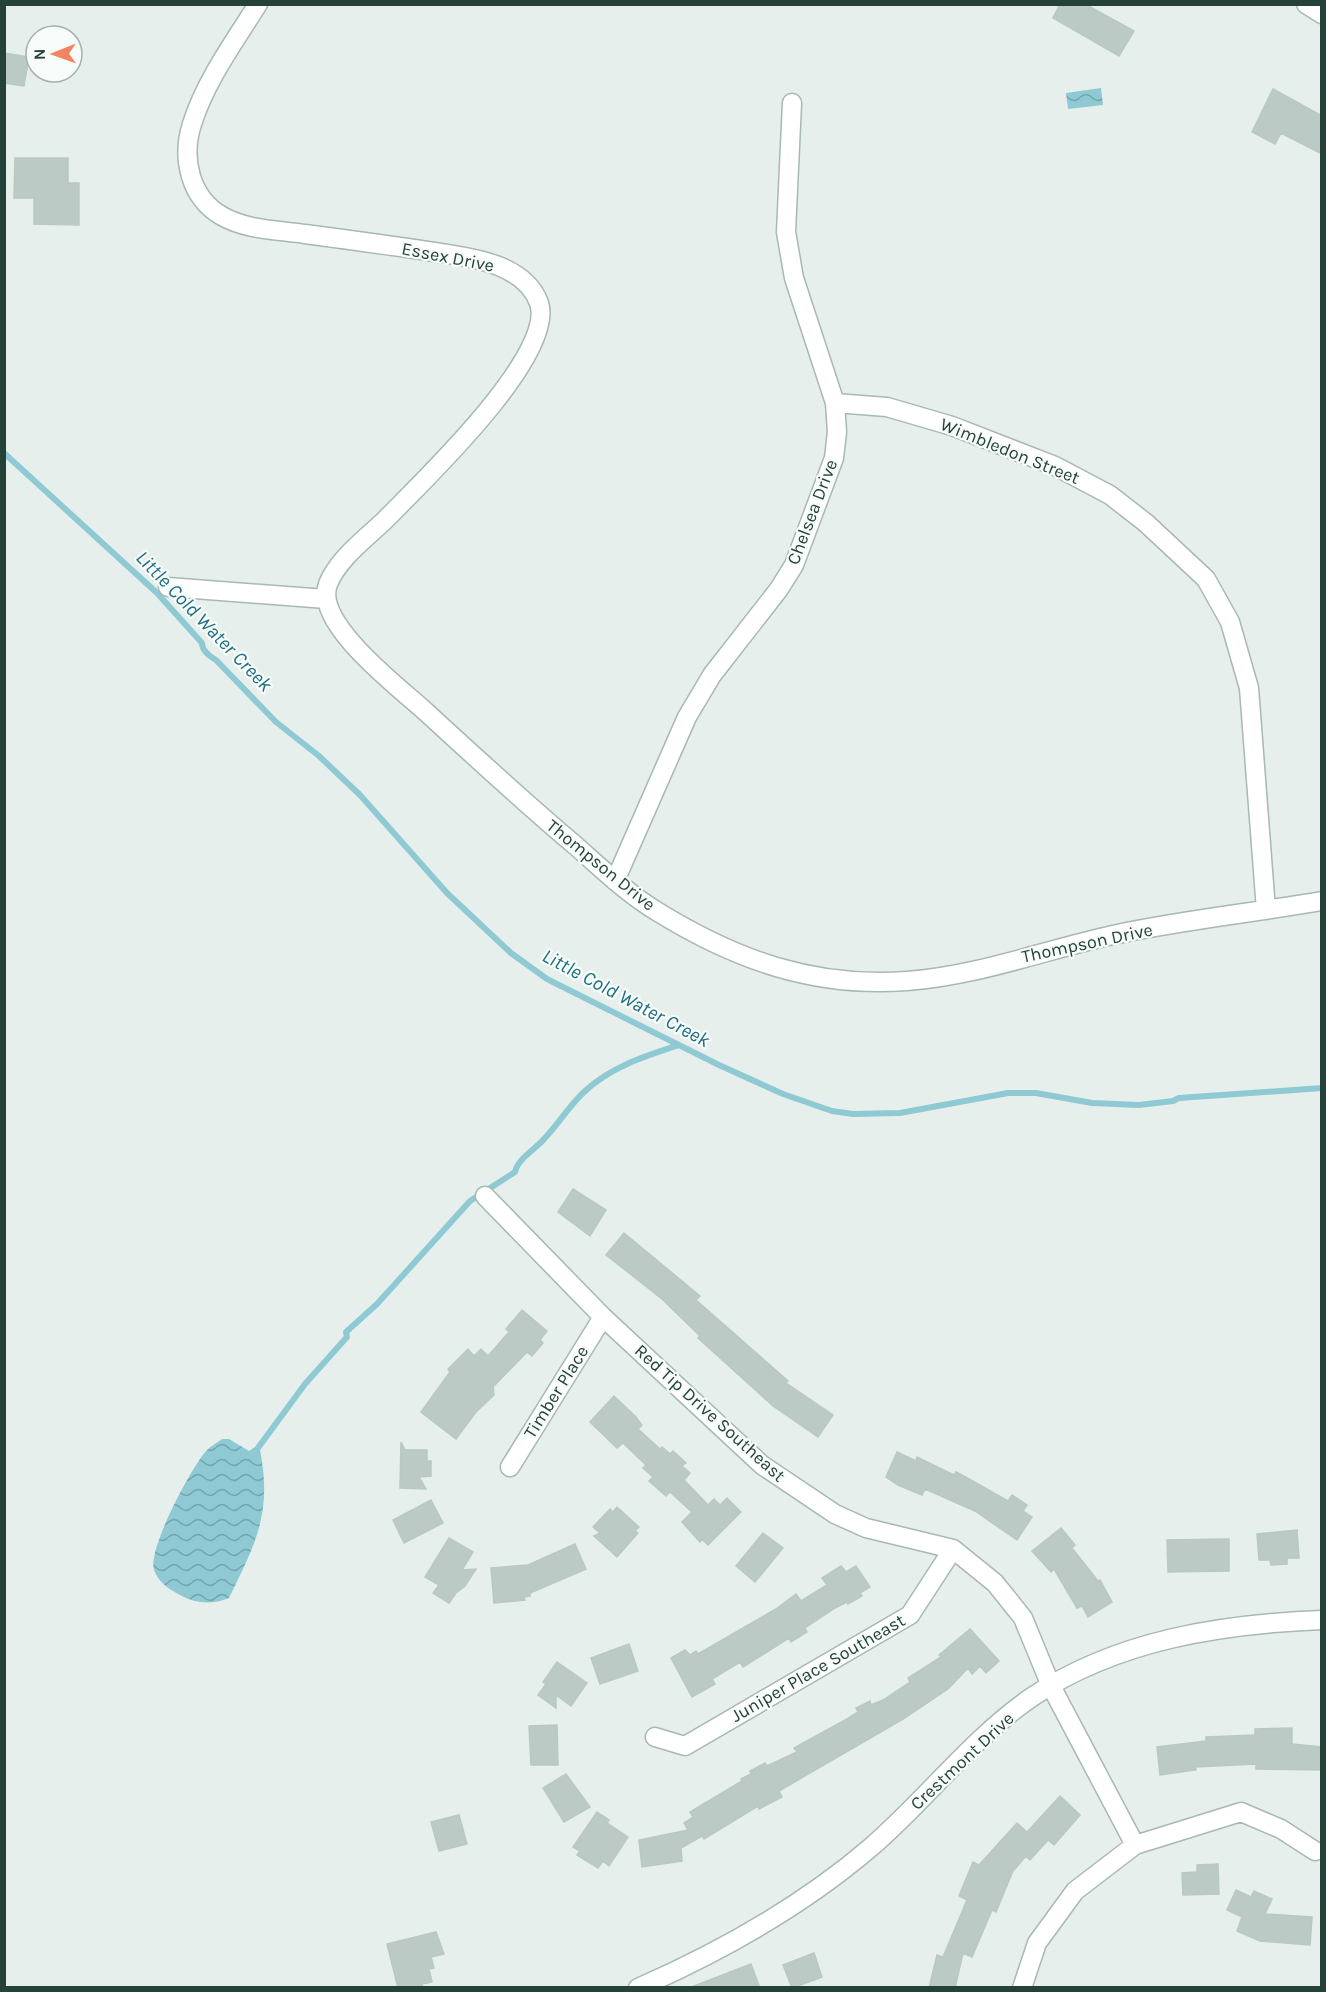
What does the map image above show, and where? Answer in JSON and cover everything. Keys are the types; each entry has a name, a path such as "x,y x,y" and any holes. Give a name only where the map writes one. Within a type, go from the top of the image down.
{"street":[{"name":"Essex Drive","path":"258,4 207,88 190,127 188,169 204,202 220,215 254,226 463,256 500,266 525,282 540,305 540,328 517,372 486,413 436,468 346,558 328,584 326,599"},
{"path":"1306,4 1322,14"},
{"name":"Chelsea Drive","path":"615,881 687,717 712,675 778,589 805,542 834,458 837,432 835,403 789,255 786,232 786,189 792,102"},
{"name":"Wimbledon Street","path":"835,403 887,407 952,426 1055,466 1110,495 1146,523 1206,579 1230,622 1249,688 1266,910"},
{"path":"168,587 326,599"},
{"name":"Thompson Drive","path":"326,599 330,614 360,651 516,795 615,881 654,910 727,950 786,972 844,982 911,981 981,967 1117,934 1322,901"},
{"name":"Red Tip Drive Southeast","path":"485,1196 603,1317 762,1465 835,1514 866,1528 953,1549 995,1583 1023,1618 1051,1686 1135,1845"},
{"name":"Timber Place","path":"510,1467 603,1317"},
{"name":"Juniper Place Southeast","path":"655,1737 685,1746 910,1615 953,1549"},
{"name":"Crestmont Drive","path":"638,1988 704,1956 773,1918 839,1872 871,1847 973,1745 1032,1698 1051,1686 1106,1658 1173,1637 1256,1625 1322,1620"},
{"path":"1022,1988 1036,1943 1075,1891 1135,1845 1241,1812 1281,1829 1315,1851"}],"water":[{"path":"1101,88 1103,105 1068,109 1066,93"},
{"path":"222,1439 229,1439 249,1451 259,1445 263,1468 263,1507 254,1542 229,1598 216,1602 198,1602 186,1598 165,1585 154,1570 154,1560 157,1545 172,1508 191,1473 207,1450"}],"building":[{"path":"1060,4 1085,4 1134,31 1119,56 1053,18"},
{"path":"4,53 24,56 24,86 4,83"},
{"path":"1273,89 1322,116 1322,154 1281,133 1275,144 1252,132"},
{"path":"15,158 68,158 68,183 79,183 79,225 34,224 34,198 14,198"},
{"path":"573,1189 606,1210 590,1236 558,1212"},
{"path":"624,1233 700,1296 696,1300 788,1381 786,1383 833,1415 818,1437 773,1406 698,1338 700,1336 662,1299 606,1255"},
{"path":"522,1310 547,1331 540,1340 543,1343 532,1356 527,1352 493,1387 494,1395 476,1412 456,1439 421,1412 450,1372 448,1369 468,1349 474,1356 481,1349 488,1356 509,1332 506,1329"},
{"path":"614,1396 642,1425 638,1429 660,1449 662,1447 670,1454 673,1451 686,1463 682,1466 690,1473 684,1480 708,1505 714,1499 720,1505 727,1498 741,1512 708,1545 702,1539 700,1542 682,1522 692,1512 670,1492 666,1496 649,1481 653,1477 643,1468 646,1465 623,1443 617,1448 590,1422"},
{"path":"401,1442 405,1450 427,1450 427,1461 431,1461 431,1476 419,1477 426,1489 400,1488"},
{"path":"897,1452 916,1461 917,1457 954,1475 956,1472 1008,1501 1012,1495 1027,1505 1023,1511 1032,1517 1017,1540 975,1511 925,1489 922,1495 898,1485 886,1477"},
{"path":"431,1500 443,1523 404,1543 393,1520"},
{"path":"617,1507 639,1527 635,1531 638,1533 617,1557 594,1536 600,1533 593,1527 610,1509 613,1512"},
{"path":"1061,1528 1075,1545 1072,1548 1098,1581 1100,1580 1112,1602 1088,1617 1082,1606 1077,1608 1054,1569 1051,1572 1032,1551"},
{"path":"1297,1530 1299,1558 1287,1558 1287,1564 1271,1565 1270,1560 1259,1560 1257,1534"},
{"path":"763,1533 783,1548 755,1582 736,1566"},
{"path":"449,1538 473,1552 462,1570 476,1569 465,1586 449,1603 433,1593 439,1585 425,1577"},
{"path":"1229,1539 1229,1571 1168,1572 1167,1540"},
{"path":"575,1544 586,1569 530,1593 530,1596 524,1597 525,1600 494,1603 491,1568 528,1565"},
{"path":"841,1566 846,1572 856,1566 870,1587 860,1593 862,1596 835,1608 805,1628 807,1632 791,1642 789,1638 743,1667 740,1662 712,1679 715,1684 692,1697 671,1658 685,1650 690,1655 696,1651 698,1654 776,1609 796,1594 801,1601 827,1585 822,1578"},
{"path":"970,1629 999,1661 986,1673 980,1666 972,1674 968,1668 948,1689 903,1719 779,1791 782,1797 759,1809 758,1806 704,1839 702,1836 681,1848 682,1861 642,1867 639,1840 688,1830 684,1823 693,1817 690,1812 742,1781 741,1779 751,1774 750,1771 797,1752 794,1748 858,1712 856,1708 870,1701 871,1705 883,1700 910,1682 908,1678 941,1657 939,1655"},
{"path":"629,1644 638,1671 600,1684 591,1658"},
{"path":"557,1662 587,1683 571,1706 556,1695 556,1708 538,1695 546,1684 543,1682"},
{"path":"557,1725 558,1765 531,1765 529,1726"},
{"path":"1292,1728 1292,1744 1322,1747 1322,1770 1256,1769 1256,1764 1195,1767 1196,1770 1160,1775 1157,1747 1206,1741 1206,1737 1255,1735 1255,1729"},
{"path":"566,1774 590,1807 564,1822 543,1788"},
{"path":"1060,1796 1080,1815 1054,1845 1048,1840 1030,1860 1026,1856 1013,1871 996,1912 992,1910 972,1957 963,1953 955,1988 929,1988 937,1955 943,1957 967,1900 959,1896 973,1862 979,1865 1017,1823 1027,1832"},
{"path":"597,1812 609,1820 607,1823 628,1837 609,1866 603,1861 598,1868 577,1855 580,1851 573,1847"},
{"path":"459,1815 467,1844 439,1851 431,1822"},
{"path":"1218,1864 1219,1894 1183,1895 1182,1873 1197,1872 1197,1865"},
{"path":"1236,1890 1251,1897 1254,1891 1272,1899 1265,1914 1312,1917 1310,1945 1260,1941 1237,1931 1242,1917 1227,1910"},
{"path":"436,1932 444,1954 431,1957 434,1968 429,1969 432,1982 422,1984 423,1988 398,1988 387,1944"},
{"path":"814,1953 822,1977 792,1988 783,1965"},
{"path":"751,1964 760,1988 694,1988 694,1986"}],"waterway":[{"name":"Little Cold Water Creek","path":"4,453 157,593 202,643 206,653 216,660 276,722 319,756 360,795 447,893 511,953 547,979 719,1065 783,1094 832,1111 853,1114 900,1113 1008,1093 1036,1093 1092,1103 1139,1105 1173,1101 1179,1098 1322,1088"},
{"path":"255,1452 305,1384 347,1337 346,1332 377,1304 470,1201 515,1172 523,1158 541,1142 594,1083 628,1063 679,1045"}]}
